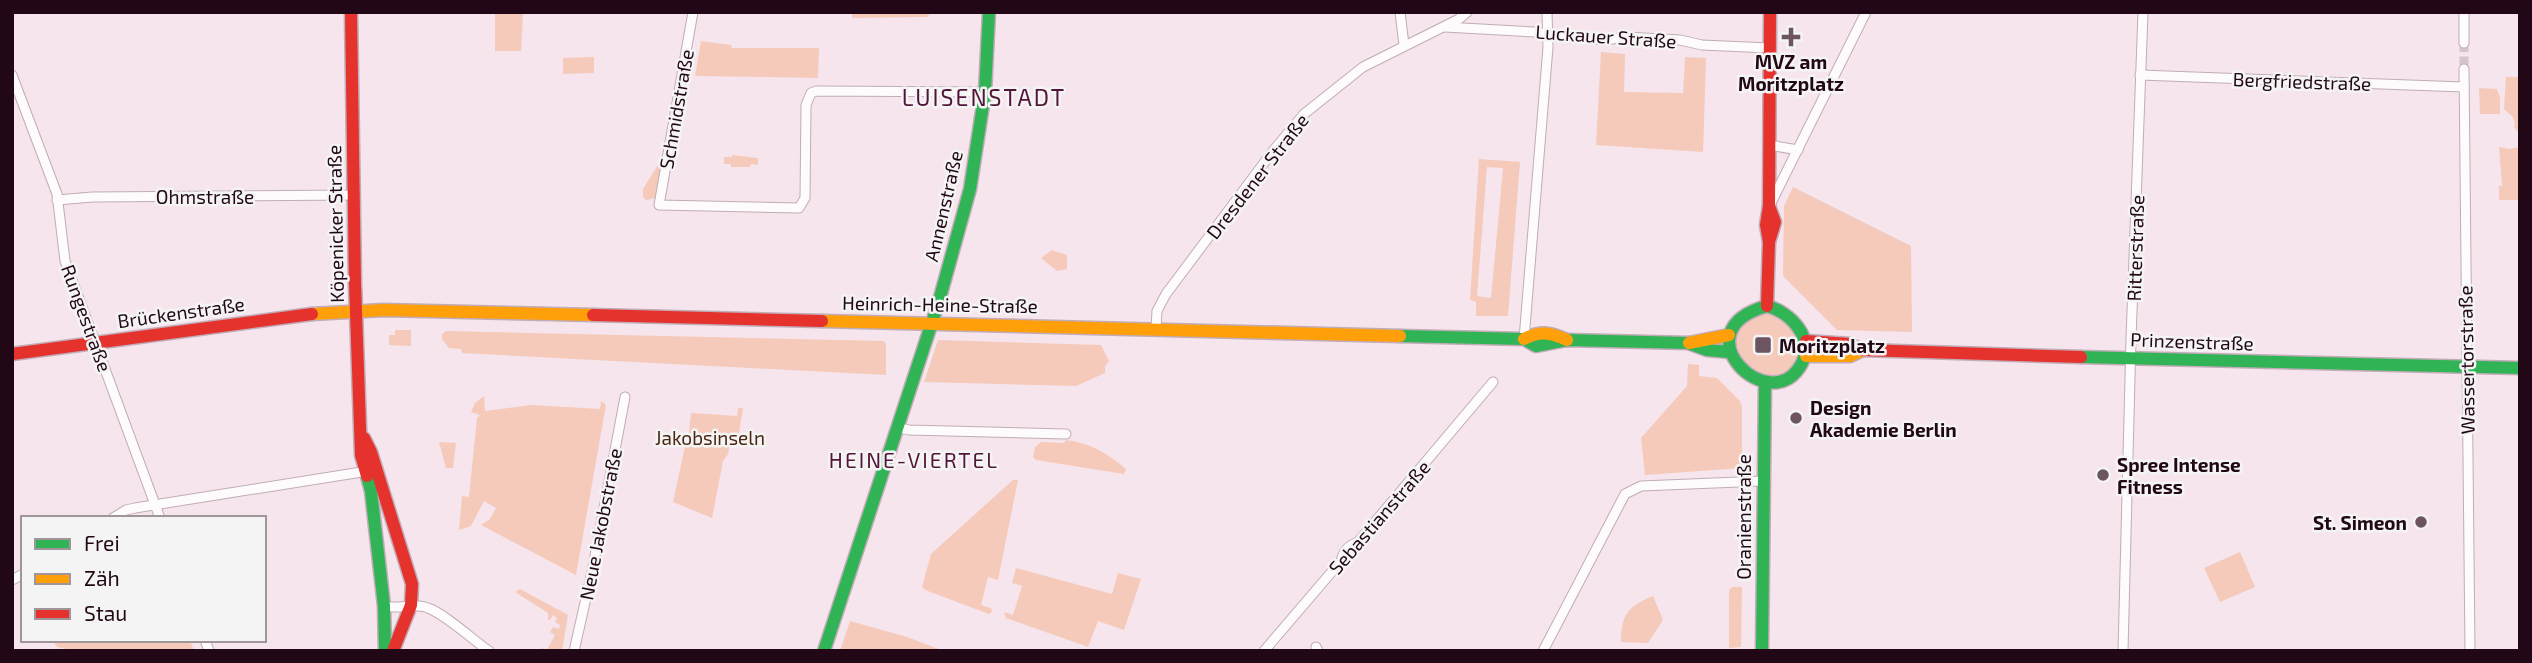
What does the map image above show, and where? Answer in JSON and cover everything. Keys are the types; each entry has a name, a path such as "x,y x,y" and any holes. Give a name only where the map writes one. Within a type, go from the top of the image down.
{"main road":[{"name":"Köpenicker Straße","path":"351,12 361,455 372,471 412,582 411,605"},
{"name":"Annenstraße","path":"824,651 932,323 970,189 985,92 989,12"},
{"path":"1767,306 1770,12"},
{"path":"1767,306 1774,307 1787,316 1805,336 1806,356 1787,378 1765,384 1754,380 1735,363 1729,352 1729,335 1734,326 1750,312 1767,306"},
{"name":"Heinrich-Heine-Straße","path":"356,310 1524,339"},
{"name":"Brückenstraße","path":"12,354 300,315 356,310"},
{"path":"1524,339 1536,332 1547,332 1567,340 1688,344 1729,352"},
{"path":"1688,344 1729,335"},
{"name":"Prinzenstraße","path":"1806,341 1850,344 1863,350 2520,368"},
{"name":"Prinzenstraße","path":"1806,356 1850,356 1863,350"},
{"name":"Oranienstraße","path":"1762,651 1765,384"},
{"name":"Köpenicker Straße","path":"372,471 384,606 385,651"},
{"path":"393,651 411,605"}],"street":[{"name":"Schmidstraße","path":"693,12 659,205 793,209 802,205 805,198 806,105 811,93 822,90 985,92"},
{"path":"1400,12 1404,45"},
{"name":"Dresdener Straße","path":"1156,328 1157,311 1166,294 1294,125 1363,67 1467,12"},
{"path":"1524,339 1547,59 1547,12"},
{"path":"1769,206 1866,12"},
{"name":"Ritterstraße","path":"2123,651 2130,358 2143,12"},
{"path":"2464,12 2464,43"},
{"name":"Luckauer Straße","path":"1443,27 1605,40 1626,37 1680,40 1702,45 1769,48"},
{"name":"Wassertorstraße","path":"2464,69 2470,651"},
{"name":"Rungestraße","path":"12,75 57,200 65,261 159,516"},
{"name":"Bergfriedstraße","path":"2140,75 2465,86"},
{"path":"1769,145 1797,150"},
{"name":"Ohmstraße","path":"57,200 92,197 354,195"},
{"name":"Sebastianstraße","path":"1264,651 1341,561 1343,552 1349,545 1358,542 1493,382"},
{"name":"Neue Jakobstraße","path":"574,651 625,397"},
{"path":"897,427 921,430 1066,433"},
{"path":"116,516 126,510 372,471"},
{"path":"1543,651 1625,494 1641,486 1710,481 1763,481"},
{"path":"384,606 395,608 411,605 429,608 489,651"}],"green space":[{"path":"495,12 523,12 521,51 495,51"},
{"path":"852,12 932,12 927,17 852,18"},
{"path":"701,41 731,45 732,48 819,48 818,78 695,76"},
{"path":"1601,52 1625,54 1624,92 1683,93 1685,57 1706,58 1703,152 1596,145"},
{"path":"594,57 594,73 563,74 563,58"},
{"path":"2506,77 2520,77 2520,134 2514,127 2513,117 2504,109"},
{"path":"2479,88 2497,89 2500,114 2480,114"},
{"path":"2499,147 2520,147 2520,200 2499,200 2499,186 2502,186"},
{"path":"732,155 758,158 758,165 731,167 731,164 724,164 724,157"},
{"path":"1479,159 1520,162 1508,316 1476,316 1476,302 1470,300","holes":["1487,167 1503,168 1491,298 1477,296"]},
{"path":"658,165 662,167 656,198 646,200 643,197 643,189"},
{"path":"1793,187 1911,246 1912,332 1837,330 1783,276 1784,206"},
{"path":"1052,250 1067,255 1067,269 1057,271 1041,258"},
{"path":"1761,312 1781,316 1794,328 1802,343 1798,358 1788,373 1774,378 1759,375 1746,367 1737,355 1735,340 1742,325"},
{"path":"395,330 411,330 411,346 389,345 389,335 395,335"},
{"path":"446,331 884,341 886,375 462,353 461,349 449,348 442,339 442,334"},
{"path":"938,340 1101,345 1109,361 1105,366 1105,373 1076,386 924,382"},
{"path":"1688,364 1699,365 1699,376 1717,378 1740,401 1742,468 1645,475 1641,438 1687,386"},
{"path":"484,396 485,411 532,405 600,409 601,401 606,405 576,575 481,525 490,519 496,508 484,501 471,526 459,530 462,496 469,497 477,418 480,415 471,412 475,403"},
{"name":"Jakobsinseln","path":"738,408 743,408 738,439 731,439 728,454 723,461 712,518 673,502 685,446 688,445 691,413 737,416"},
{"path":"1066,440 1106,454 1126,469 1124,474 1036,460 1033,457 1035,447 1041,442 1064,443"},
{"path":"439,442 456,443 453,468 446,468"},
{"path":"1013,480 1018,480 998,580 988,577 981,605 991,608 992,612 989,614 925,590 922,587 931,554"},
{"path":"2240,552 2255,587 2220,602 2204,568"},
{"path":"1016,568 1112,594 1118,573 1141,579 1124,630 1098,621 1088,647 1006,618 1004,612 1013,615 1022,586 1012,583"},
{"path":"1742,587 1741,647 1729,648 1729,590"},
{"path":"520,589 568,615 562,651 540,651 542,648 547,650 555,635 550,632 553,627 559,629 560,625 555,622 557,618 553,615 548,620 548,613 515,592"},
{"path":"1653,596 1663,620 1648,643 1621,642 1622,625 1628,613 1637,604"},
{"path":"850,621 907,637 944,651 840,651"},
{"path":"53,642 191,642 194,651 75,651 57,647"}],"tunnel":[{"path":"2464,43 2464,69"}],"traffic: fast":[{"path":"824,651 939,301 970,189 985,92 989,12"},
{"path":"1767,306 1792,320 1805,344 1802,363 1788,379 1771,382 1754,377 1740,366 1731,351 1730,334 1741,318 1767,306"},
{"path":"1400,336 1524,339 1536,346 1567,340 1688,343 1707,350 1729,352"},
{"path":"2081,357 2520,368"},
{"path":"1762,651 1765,384"},
{"path":"367,476 384,606 385,651"}],"traffic: slow":[{"path":"312,314 384,310 593,315"},
{"path":"822,321 1400,336"},
{"path":"1524,339 1535,334 1546,334 1567,340"},
{"path":"1689,343 1729,335"},
{"path":"1806,356 1850,356 1863,350"}],"traffic: jam":[{"path":"351,12 355,283 361,455 367,476"},
{"path":"1767,306 1770,12"},
{"path":"1769,206 1775,222 1769,242"},
{"path":"12,354 312,314"},
{"path":"593,315 822,321"},
{"path":"1806,341 1850,344 1863,350 2081,357"},
{"path":"364,438 371,452 412,584 411,605 393,651"}],"place":[{"name":"MVZ am Moritzplatz","path":"1791,37"},
{"name":"Moritzplatz","path":"1763,345"},
{"name":"Design Akademie Berlin","path":"1796,418"},
{"name":"Spree Intense Fitness","path":"2103,475"},
{"name":"St. Simeon","path":"2421,522"}],"district":[{"name":"LUISENSTADT","path":"984,97"},
{"name":"HEINE-VIERTEL","path":"914,459"}]}
